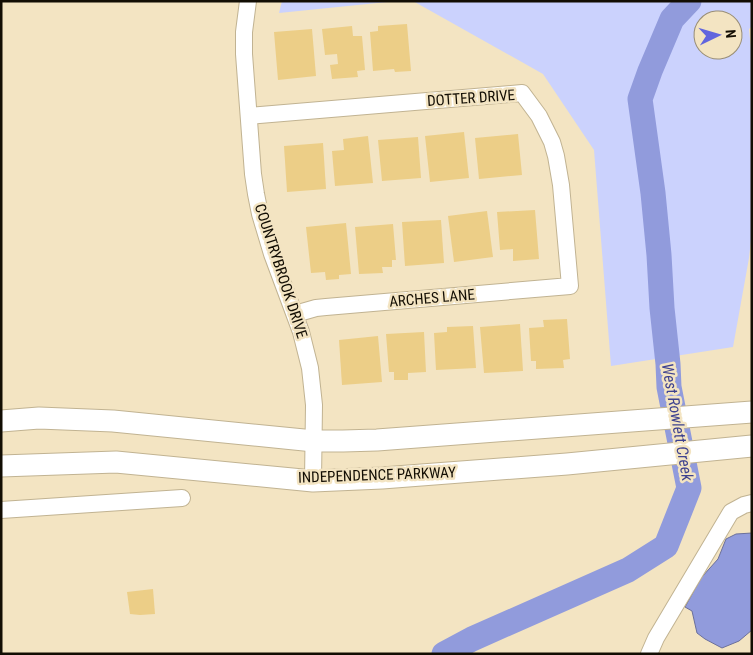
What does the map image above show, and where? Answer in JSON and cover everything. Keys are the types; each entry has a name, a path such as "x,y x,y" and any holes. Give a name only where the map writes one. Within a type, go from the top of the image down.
{"main road":[{"path":"1,421 39,418 113,421 314,441 343,441 561,427 750,412"},
{"name":"INDEPENDENCE PARKWAY","path":"1,466 116,462 312,481 567,464 752,446"}],"street":[{"name":"COUNTRYBROOK DRIVE","path":"248,1 244,32 244,54 256,194 272,254 295,314 310,368 314,405 312,481"},
{"name":"DOTTER DRIVE","path":"249,116 522,93 539,116 556,156 561,185 570,286"},
{"name":"ARCHES LANE","path":"295,314 316,308 570,286"},
{"path":"1,510 182,498"},
{"path":"648,654 732,512 752,503"}],"shaded area":[{"path":"282,1 397,1 279,13"},
{"path":"413,1 752,1 752,26 749,29 752,59 752,231 733,347 611,366 594,150 543,74"},
{"path":"752,533 752,630 739,641 722,648 697,633 692,611 685,607 701,578 718,559 726,539 736,534"}],"building":[{"path":"407,24 411,71 395,72 394,69 373,71 370,32 378,31 378,26"},
{"path":"352,26 353,36 362,36 365,70 357,71 358,77 332,79 330,65 338,64 337,54 325,55 322,29"},
{"path":"312,29 316,76 278,80 274,32"},
{"path":"464,132 469,178 430,182 425,136"},
{"path":"518,134 522,175 479,179 475,138"},
{"path":"368,136 373,183 335,186 332,151 344,150 343,139"},
{"path":"418,137 421,178 382,181 378,140"},
{"path":"323,143 326,189 287,192 284,146"},
{"path":"535,210 539,259 513,261 513,249 500,250 497,212"},
{"path":"487,211 493,257 454,262 448,216"},
{"path":"441,220 444,263 405,266 402,222"},
{"path":"346,223 351,274 339,275 339,279 326,280 325,272 311,273 306,227"},
{"path":"393,224 396,260 392,260 392,267 382,267 383,273 359,274 355,227"},
{"path":"567,319 570,359 563,360 564,368 536,369 536,361 531,361 529,328 544,327 543,320"},
{"path":"520,324 523,371 484,373 480,327"},
{"path":"473,326 476,368 436,370 434,333 447,332 447,327"},
{"path":"424,332 426,372 408,373 408,380 394,380 394,372 389,372 386,334"},
{"path":"378,336 382,382 342,385 339,340"},
{"path":"153,589 155,614 130,614 127,592"}],"waterway":[{"name":"West Rowlett Creek","path":"444,654 472,639 628,570 666,546 689,488 669,387 653,193 640,99 672,19 689,1"}]}
